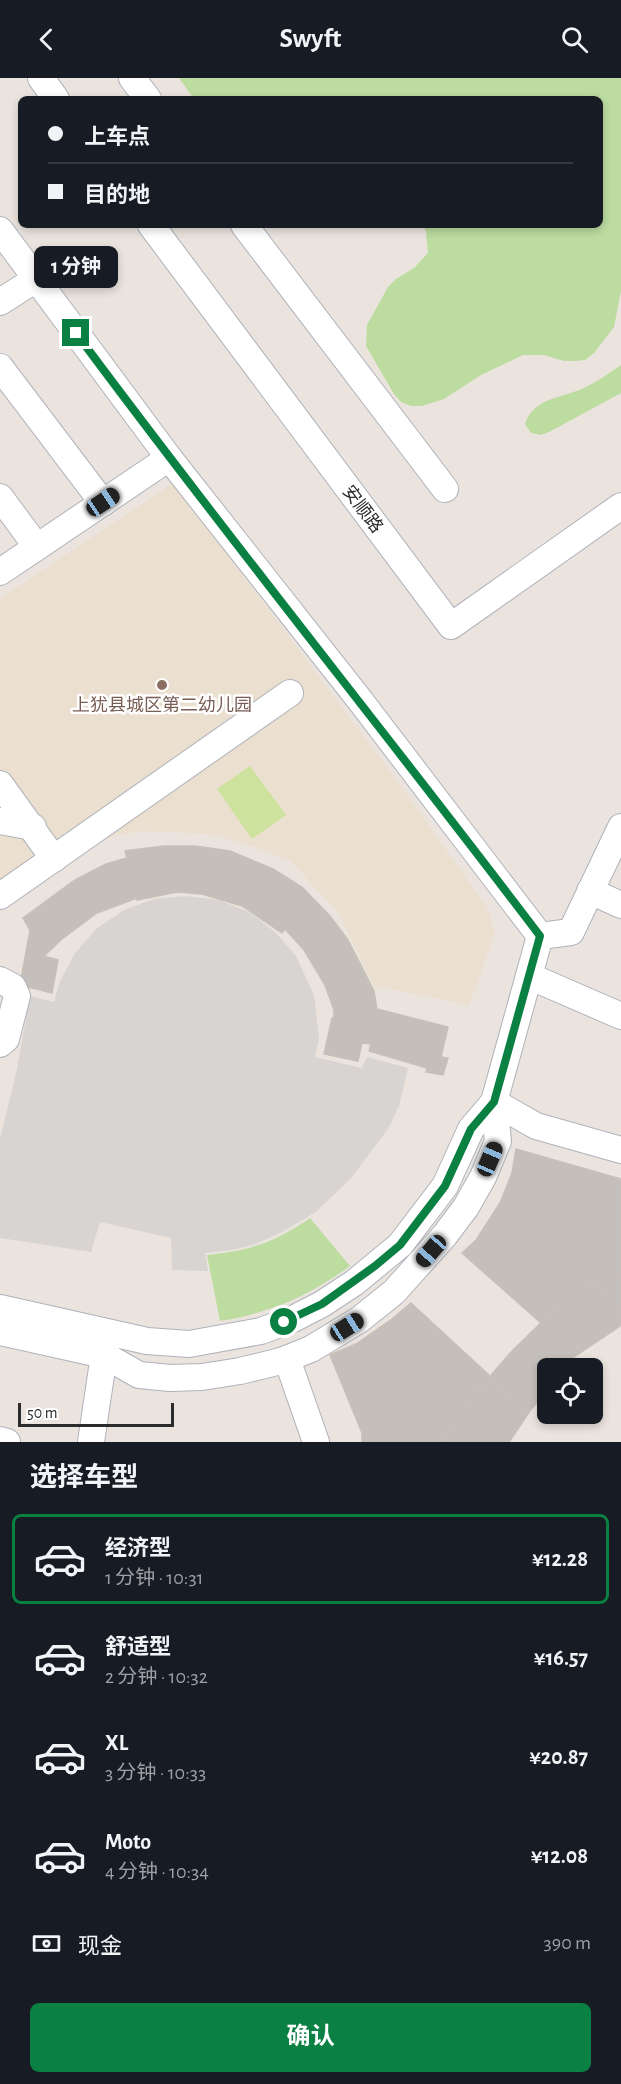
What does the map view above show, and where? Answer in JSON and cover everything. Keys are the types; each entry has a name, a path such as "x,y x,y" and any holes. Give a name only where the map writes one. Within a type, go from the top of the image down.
{"street":[{"path":"41,78 54,96"},
{"path":"132,78 146,96"},
{"name":"安顺路","path":"153,228 451,626 621,506"},
{"path":"246,228 445,489"},
{"path":"0,230 169,458 359,699 540,936"},
{"path":"0,302 36,279"},
{"path":"0,367 103,502"},
{"path":"0,572 169,458"},
{"path":"0,497 37,547"},
{"path":"0,896 291,693"},
{"path":"0,784 54,859"},
{"path":"0,821 33,827"},
{"path":"540,936 571,932 621,827"},
{"path":"590,891 621,905"},
{"path":"0,1308 106,1344 139,1376 170,1378 211,1376 293,1356 359,1320 394,1292 445,1235 474,1192 498,1141 494,1102 540,936"},
{"path":"529,976 621,1016"},
{"path":"0,980 13,987 17,996 6,1039 0,1044"},
{"path":"494,1102 536,1126 621,1150"},
{"path":"0,1332 106,1344 147,1341 189,1344 261,1331 284,1322 322,1304 361,1277 400,1245 450,1177 471,1129 494,1102"},
{"path":"450,1177 474,1192"},
{"path":"284,1322 316,1442"},
{"path":"207,1341 211,1376"},
{"path":"93,1442 106,1344"},
{"path":"0,1440 7,1442"}],"shaded area":[{"name":"上犹县城区第二幼儿园","path":"173,483 390,771 489,910 495,934 469,1005 374,986 337,911 290,861 244,843 207,834 142,831 106,838 25,890 0,880 0,598"},
{"path":"186,896 219,900 249,912 275,932 296,956 314,995 319,1038 315,1057 362,1068 367,1057 408,1068 399,1106 388,1129 352,1177 316,1212 282,1232 253,1245 205,1253 208,1271 172,1270 171,1238 100,1222 91,1252 0,1238 0,1139 17,1069 30,996 54,1002 60,981 75,953 96,929 124,910 154,899"}],"green space":[{"path":"179,78 621,78 621,291 614,327 594,353 585,360 564,361 544,355 523,355 481,375 444,399 422,406 411,406 401,402 366,346 367,325 388,287 414,268 428,253 424,228 603,228 603,96 192,96"},
{"path":"621,365 621,393 551,431 541,435 531,433 525,424 529,415 536,408 552,399 588,386"},
{"path":"250,766 286,815 252,839 217,789"},
{"path":"310,1218 350,1266 335,1277 288,1302 256,1313 220,1321 207,1255 262,1244"}],"building":[{"path":"164,846 195,846 230,851 273,869 302,887 330,916 348,940 374,991 377,1009 448,1027 441,1057 448,1058 443,1075 426,1072 427,1068 369,1051 371,1044 362,1043 358,1061 324,1054 334,1010 325,985 304,950 285,929 282,933 242,906 202,894 177,892 137,900 137,898 97,913 62,939 44,956 58,960 52,993 20,985 30,930 23,918 75,880 106,864 127,858 125,851"},
{"path":"516,1149 621,1179 621,1325 575,1356 462,1253 476,1240 500,1203 512,1173"},
{"path":"621,1275 621,1325 575,1356 541,1323 547,1317 545,1314 554,1306 557,1309 585,1288 583,1284 596,1278 598,1284"},
{"path":"596,1278 621,1315 621,1325 573,1358 537,1358 537,1402 509,1442 447,1442 440,1438 448,1426 452,1429 473,1399 471,1397 479,1386 483,1389 492,1374 513,1350 547,1317 545,1314 554,1306 557,1309 585,1288 583,1284"},
{"path":"411,1303 529,1412 509,1442 362,1442 362,1433 330,1355 356,1344"},
{"path":"490,1378 529,1412 509,1442 444,1442 445,1440 440,1438 448,1426 452,1429 473,1399 471,1397 479,1386 483,1389"}],"place":[{"name":"上犹县城区第二幼儿园","path":"162,685"}],"route":[{"path":"76,333 169,458 359,699 540,936 494,1102 471,1129 445,1186 400,1245 322,1304 284,1322"}]}
